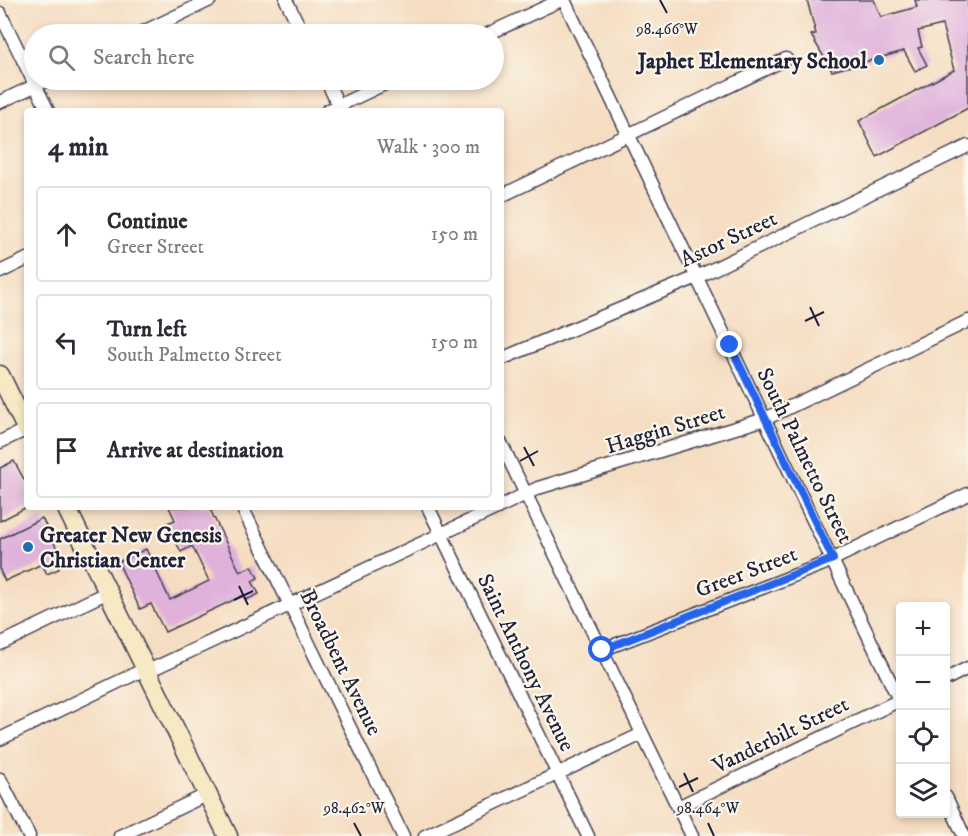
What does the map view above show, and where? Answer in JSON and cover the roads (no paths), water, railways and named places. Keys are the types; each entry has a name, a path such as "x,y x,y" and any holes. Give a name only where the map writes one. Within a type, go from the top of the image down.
{"main road":[{"path":"0,375 24,423"},
{"path":"67,510 228,836"}],"street":[{"path":"160,24 210,0"},
{"path":"286,0 298,24"},
{"path":"504,27 562,0"},
{"name":"South Palmetto Street","path":"562,0 629,134 896,693"},
{"path":"0,13 24,53"},
{"path":"504,195 786,59"},
{"path":"0,102 25,90"},
{"path":"43,90 47,108"},
{"path":"331,90 340,108 374,90"},
{"name":"Astor Street","path":"504,357 697,277 968,146"},
{"path":"0,272 24,260"},
{"name":"Haggin Street","path":"504,505 538,488 765,419 968,321"},
{"path":"0,442 24,430"},
{"path":"504,449 692,836"},
{"name":"Greer Street","path":"602,650 833,559 968,495"},
{"name":"Broadbent Avenue","path":"243,510 403,836"},
{"name":"Saint Anthony Avenue","path":"430,510 588,836"},
{"name":"Haggin Street","path":"0,739 494,510"},
{"path":"0,644 108,592"},
{"path":"950,677 968,668"},
{"name":"Vanderbilt Street","path":"678,807 896,703"},
{"path":"425,836 642,734"},
{"path":"0,779 29,836"},
{"path":"120,836 208,794"},
{"path":"950,807 964,836"}],"place":[{"name":"Japhet Elementary School","path":"879,60"},
{"name":"Greater New Genesis Christian Center","path":"28,547"}]}
